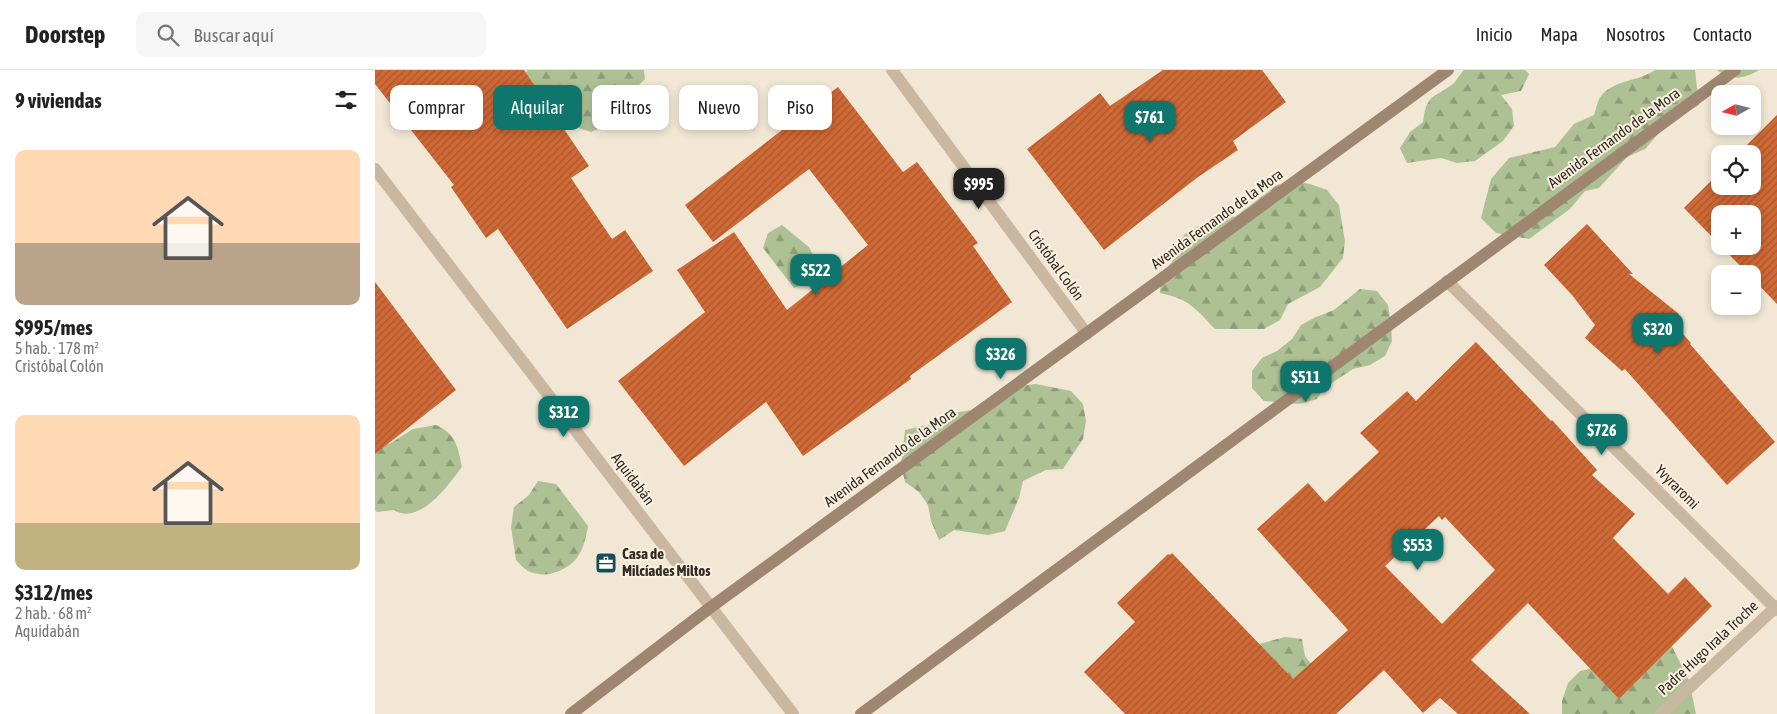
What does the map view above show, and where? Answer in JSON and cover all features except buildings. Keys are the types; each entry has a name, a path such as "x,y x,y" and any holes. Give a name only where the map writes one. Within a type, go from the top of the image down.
{"main road":[{"name":"Avenida Fernando de la Mora","path":"571,714 711,607 1448,70"},
{"name":"Avenida Fernando de la Mora","path":"861,714 1735,70"}],"street":[{"name":"Cristóbal Colón","path":"893,70 1087,334"},
{"name":"Aquidabán","path":"375,169 793,714"},
{"name":"Yvyraromi","path":"1447,282 1776,608"},
{"name":"Padre Hugo Irala Troche","path":"1661,714 1776,608"}],"green space":[{"path":"528,70 644,70 645,79 639,85 592,85 592,130 596,130 591,132 582,129 582,85 533,85 525,73"},
{"path":"1464,70 1525,70 1529,74 1521,91 1501,95 1512,109 1514,126 1503,141 1475,161 1457,163 1441,158 1407,163 1400,148 1410,132 1423,122 1429,101 1454,83"},
{"path":"1655,70 1695,70 1699,105 1668,123 1645,149 1627,157 1599,188 1585,191 1570,209 1529,239 1496,233 1481,218 1491,179 1509,158 1555,147 1574,124 1594,115 1601,96 1607,90"},
{"path":"1717,70 1759,70 1738,78 1727,76"},
{"path":"1294,181 1327,190 1339,205 1345,241 1343,258 1320,287 1288,304 1280,320 1264,329 1215,329 1185,301 1160,293 1161,276 1172,262 1176,245 1187,232 1203,224 1236,216 1277,185"},
{"path":"782,225 809,247 817,263 810,281 794,288 763,248 768,233"},
{"path":"1360,289 1377,291 1388,305 1392,341 1385,356 1370,365 1353,369 1324,388 1317,399 1300,404 1264,401 1252,388 1252,371 1262,358 1277,351 1292,339 1301,325 1334,310"},
{"path":"1036,384 1071,391 1083,404 1086,421 1083,439 1063,469 1046,470 1023,481 1019,498 1005,531 988,535 954,530 939,540 931,521 928,505 919,492 905,482 901,465 905,430 940,422 954,413 971,410 1019,386"},
{"path":"436,425 452,437 459,453 462,467 441,493 414,513 394,510 377,512 375,510 375,447 391,443 413,429"},
{"path":"538,481 556,484 588,526 578,557 567,567 550,574 536,574 528,571 516,560 511,527 514,507 529,495"},
{"path":"1665,633 1689,680 1696,714 1562,714 1562,701 1568,683 1580,671 1597,667"},
{"path":"1285,637 1302,639 1305,656 1315,669 1249,714 1233,651"}],"place":[{"name":"Casa de Milcíades Miltos","path":"606,563"}]}
